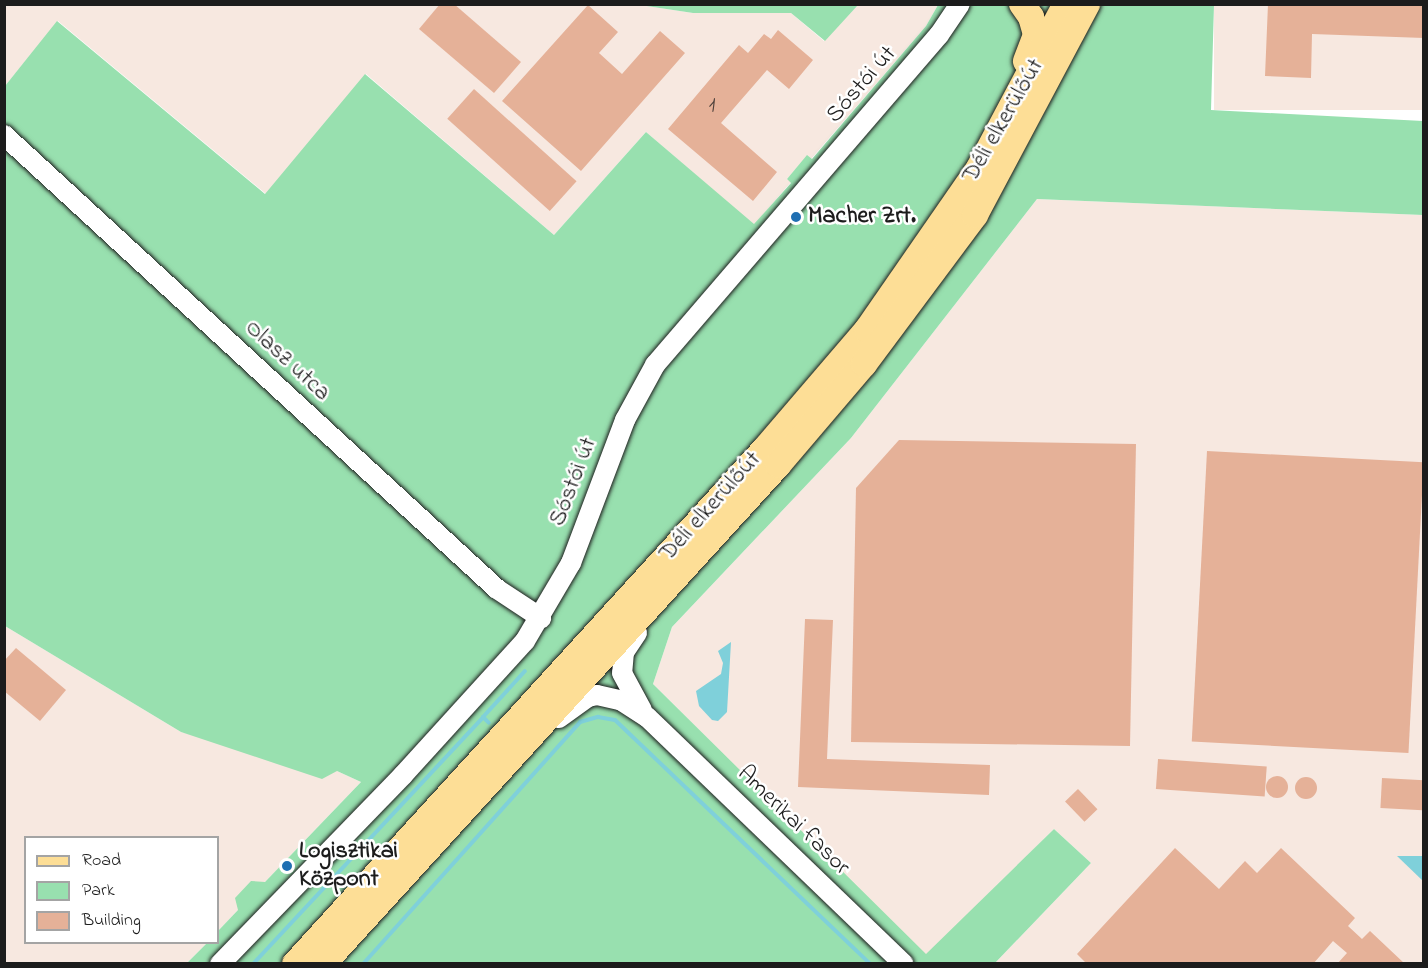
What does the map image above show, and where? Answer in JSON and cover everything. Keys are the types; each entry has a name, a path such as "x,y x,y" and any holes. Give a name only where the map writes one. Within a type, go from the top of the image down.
{"main road":[{"path":"1011,114 1013,88 1036,35 1031,16 1022,4"},
{"name":"Déli elkerülőút","path":"295,963 764,450 867,330 938,231 1011,114 1066,4"},
{"name":"Déli elkerülőút","path":"323,963 778,465 932,276 975,215 1087,4"}],"street":[{"name":"Sóstói út","path":"220,963 509,661 541,618 571,563 625,420 655,365 932,44 960,4"},
{"name":"Olasz utca","path":"4,135 497,589 541,618"},
{"path":"647,717 625,682 624,652 657,611 688,561"},
{"path":"502,767 588,697 608,696 647,717"},
{"name":"Amerikai fasor","path":"647,717 904,963"}],"shaded area":[{"path":"5,5 640,5 693,13 791,13 824,41 858,5 938,5 926,26 811,159 807,156 787,179 791,182 754,225 646,132 554,235 366,74 266,194 58,21 5,86"},
{"path":"1214,5 1423,5 1423,110 1214,110"},
{"path":"1037,199 1423,215 1423,963 995,963 1091,863 1054,829 926,955 653,684 672,627 851,438"},
{"path":"5,626 181,732 337,771 361,782 219,930 219,836 24,836 24,944 206,944 187,963 5,964"}],"green space":[{"path":"640,5 858,5 825,41 791,13 693,13"},
{"path":"938,5 1214,5 1211,110 1423,121 1423,215 1037,199 851,438 672,627 653,684 926,954 1054,829 1091,863 995,963 187,963 206,944 219,944 219,930 238,910 235,898 251,881 265,882 361,782 337,771 322,779 181,732 5,626 5,86 57,21 265,194 365,74 554,235 646,132 754,224 791,183 787,179 807,155 812,159 926,26"}],"water":[{"path":"731,642 727,712 718,721 712,720 699,706 696,691 721,674 723,663 718,651"},
{"path":"1397,856 1423,856 1423,881"}],"building":[{"path":"440,4 454,4 521,62 494,93 419,29"},
{"path":"1268,4 1424,4 1424,38 1312,34 1311,78 1265,76"},
{"path":"588,5 618,32 599,53 622,74 660,31 685,53 581,171 502,101"},
{"path":"778,30 813,60 789,89 767,70 721,123 777,172 753,201 668,129 739,45 748,53 764,34 771,39"},
{"path":"474,89 577,181 550,211 447,119"},
{"path":"899,440 1136,444 1130,746 851,742 856,488"},
{"path":"1207,451 1424,462 1408,753 1192,742"},
{"path":"805,619 833,620 827,759 990,765 989,795 798,787"},
{"path":"16,648 66,690 40,721 4,691 4,661"},
{"path":"1158,759 1267,767 1265,797 1156,789"},
{"path":"1277,776 1285,779 1288,787 1285,795 1277,798 1269,795 1266,787 1269,779"},
{"path":"1306,777 1314,780 1317,788 1314,796 1306,799 1298,796 1295,788 1298,780"},
{"path":"1382,778 1424,780 1422,810 1380,808"},
{"path":"1078,789 1097,809 1085,822 1065,802"},
{"path":"1175,848 1219,889 1245,861 1257,873 1281,848 1355,918 1348,926 1362,939 1370,931 1405,964 1337,964 1347,953 1333,941 1313,964 1087,964 1077,954"}],"waterway":[{"path":"483,717 525,671"},
{"path":"253,964 483,717 489,723"},
{"path":"363,964 580,722 598,717 615,720 870,964"}],"place":[{"name":"Macher Zrt.","path":"796,217"},
{"name":"Logisztikai Központ","path":"287,866"}]}
